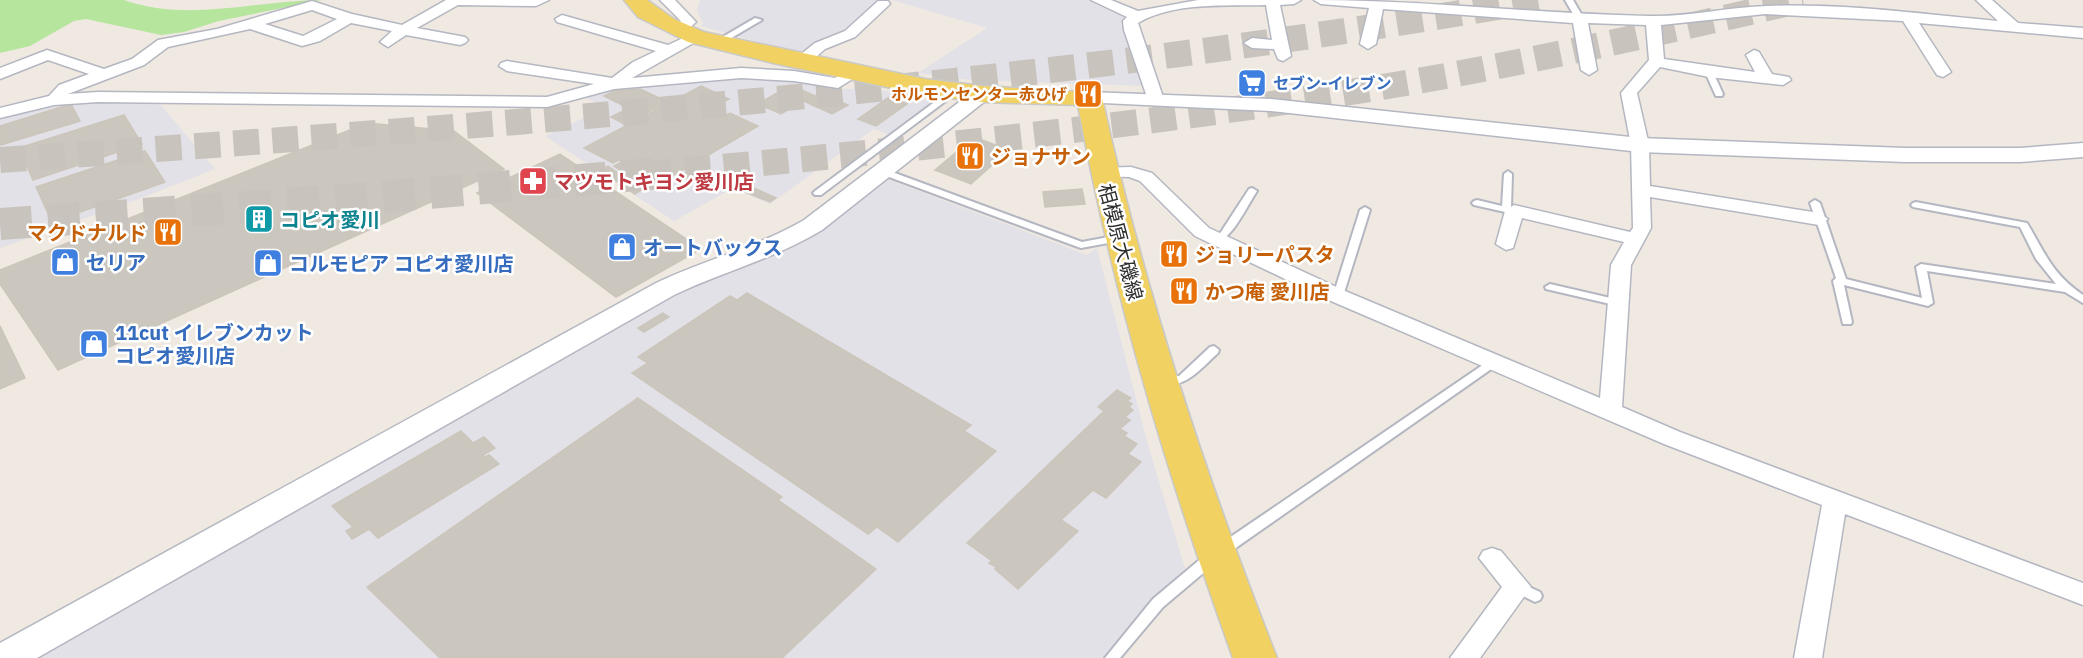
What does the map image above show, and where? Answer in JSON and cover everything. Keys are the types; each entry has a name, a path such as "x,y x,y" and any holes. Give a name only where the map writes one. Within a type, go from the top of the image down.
{"main road":[{"path":"635,0 646,12 690,40 854,73 968,92 1089,98"},
{"name":"相模原大磯線","path":"1089,98 1102,172 1160,381 1215,555 1255,658"}],"street":[{"path":"388,42 403,30 455,1 536,2 542,0"},
{"path":"667,0 688,19 690,40"},
{"path":"1098,0 1135,15"},
{"path":"1156,100 1131,30 1130,21 1135,15 1156,5 1294,0"},
{"path":"1321,0 1377,4 1505,7 1579,16 1653,21 1758,8 1908,17 2083,33"},
{"path":"1983,0 2015,28"},
{"path":"1252,43 1282,51 1269,1"},
{"path":"801,62 820,46 850,34 883,4"},
{"path":"1368,44 1377,4"},
{"path":"54,100 64,88 107,75 138,62 164,44 219,33 312,5 349,18 460,40"},
{"path":"1579,16 1589,70"},
{"path":"1908,17 1943,72"},
{"path":"250,24 302,41 315,38 349,18"},
{"path":"561,19 578,28 690,40"},
{"path":"1653,21 1657,62"},
{"path":"507,66 614,83 639,65 690,40"},
{"path":"0,74 55,52 107,75"},
{"path":"1914,53 1932,55"},
{"path":"1754,55 1766,78"},
{"path":"1610,412 1622,265 1642,228 1640,145 1629,93 1649,67 1657,62 1709,72 1783,80"},
{"path":"0,113 54,100 98,97 547,102 614,83 741,73 795,76 838,83 854,73"},
{"path":"5,658 666,289 703,271 791,238 813,225 884,172 968,92"},
{"path":"1089,98 1271,105 1640,145 1905,155 2020,155 2083,150"},
{"path":"1102,172 1131,172 1146,177 1186,218 1217,240 1338,296 1610,412 1835,502 2083,594"},
{"path":"1642,190 1817,211"},
{"path":"1506,244 1510,210 1636,239"},
{"path":"1808,658 1835,502"},
{"path":"1464,658 1527,592 1492,558"}],"lane":[{"path":"1569,0 1579,16"},
{"path":"690,40 758,20"},
{"path":"1709,72 1719,94"},
{"path":"818,193 968,92"},
{"path":"884,172 1081,245 1120,238"},
{"path":"1477,203 1510,210 1508,174"},
{"path":"1217,240 1225,234 1252,191"},
{"path":"1916,205 2020,225 2043,265 2066,289 2083,300"},
{"path":"1338,296 1365,210"},
{"path":"1817,211 1842,281"},
{"path":"1847,322 1838,281 1928,303 1921,267 2066,289"},
{"path":"1550,287 1619,303"},
{"path":"1160,381 1182,379 1214,350"},
{"path":"1112,658 1158,603 1215,555 1493,362"}],"shaded area":[{"path":"700,0 880,0 846,32 801,54 701,26 703,23 697,11"},
{"path":"892,0 1091,0 1128,17 1144,86 970,80 918,73 987,28"},
{"path":"745,76 803,80 840,89 852,89 859,85 928,101 932,106 892,136 874,129 770,204 733,188 674,221 545,136 605,108 585,97 601,91"},
{"path":"88,101 162,102 160,104 215,169 123,205 0,248 0,116 40,106"},
{"path":"887,179 1087,255 1097,248 1147,441 1186,572 1106,658 28,658 655,304 710,276 799,243"}],"green space":[{"path":"0,0 124,0 148,7 198,10 322,0 219,21 184,32 161,35 86,19 74,21 30,46 0,53"}],"building":[{"path":"791,85 813,95 781,114 758,104"},
{"path":"701,86 729,99 708,111 722,118 730,113 758,126 650,189 614,166 622,162 619,160 613,163 584,148"},
{"path":"640,89 668,102 642,115 604,96 614,91"},
{"path":"818,94 829,99 816,107 804,101"},
{"path":"889,97 907,104 876,126 858,119"},
{"path":"832,98 848,105 832,114 817,107"},
{"path":"71,104 80,121 1,145 0,126"},
{"path":"627,109 642,117 626,125 611,117"},
{"path":"124,115 142,144 33,180 19,148"},
{"name":"コピオ愛川","path":"367,123 454,131 504,169 58,370 0,284 0,270"},
{"path":"974,137 1009,150 971,184 935,170"},
{"path":"145,151 165,182 52,222 36,187"},
{"path":"560,154 701,249 616,297 477,193"},
{"path":"608,166 625,178 618,182 600,170"},
{"path":"632,182 643,189 635,194 623,186"},
{"path":"747,185 776,198 770,202 740,190"},
{"path":"1082,189 1085,204 1045,207 1043,192"},
{"path":"747,293 971,425 964,431 996,451 898,542 877,527 868,534 632,373 648,363 638,357 730,296 737,300"},
{"path":"663,313 669,317 644,332 638,328"},
{"path":"0,326 25,378 0,389"},
{"path":"1117,390 1131,398 1127,401 1132,404 1129,407 1133,410 1125,417 1130,420 1120,429 1127,433 1124,436 1137,444 1128,454 1141,462 1106,498 1093,490 1061,520 1078,531 1018,589 989,563 992,561 967,543 1104,411 1098,407"},
{"path":"638,398 782,497 778,500 876,569 782,658 440,658 367,587"},
{"path":"461,431 473,443 484,437 495,448 483,455 485,457 489,455 499,464 378,538 369,529 352,539 346,531 353,527 332,506"}],"tunnel":[{"path":"0,160 579,117 964,80 1347,31 1538,0"},
{"path":"646,174 1021,136 1301,100 1497,66 1803,0"},
{"path":"0,224 345,200 662,173"}],"place":[{"name":"セブン-イレブン","path":"1252,83"},
{"name":"ホルモンセンター赤ひげ","path":"1088,94"},
{"name":"ジョナサン","path":"970,156"},
{"name":"マツモトキヨシ愛川店","path":"533,181"},
{"name":"コピオ愛川","path":"259,219"},
{"name":"マクドナルド","path":"168,232"},
{"name":"オートバックス","path":"622,247"},
{"name":"ジョリーパスタ","path":"1174,254"},
{"name":"セリア","path":"65,262"},
{"name":"コルモピア コピオ愛川店","path":"268,263"},
{"name":"かつ庵 愛川店","path":"1184,291"},
{"name":"11cut イレブンカット コピオ愛川店","path":"94,344"}]}
